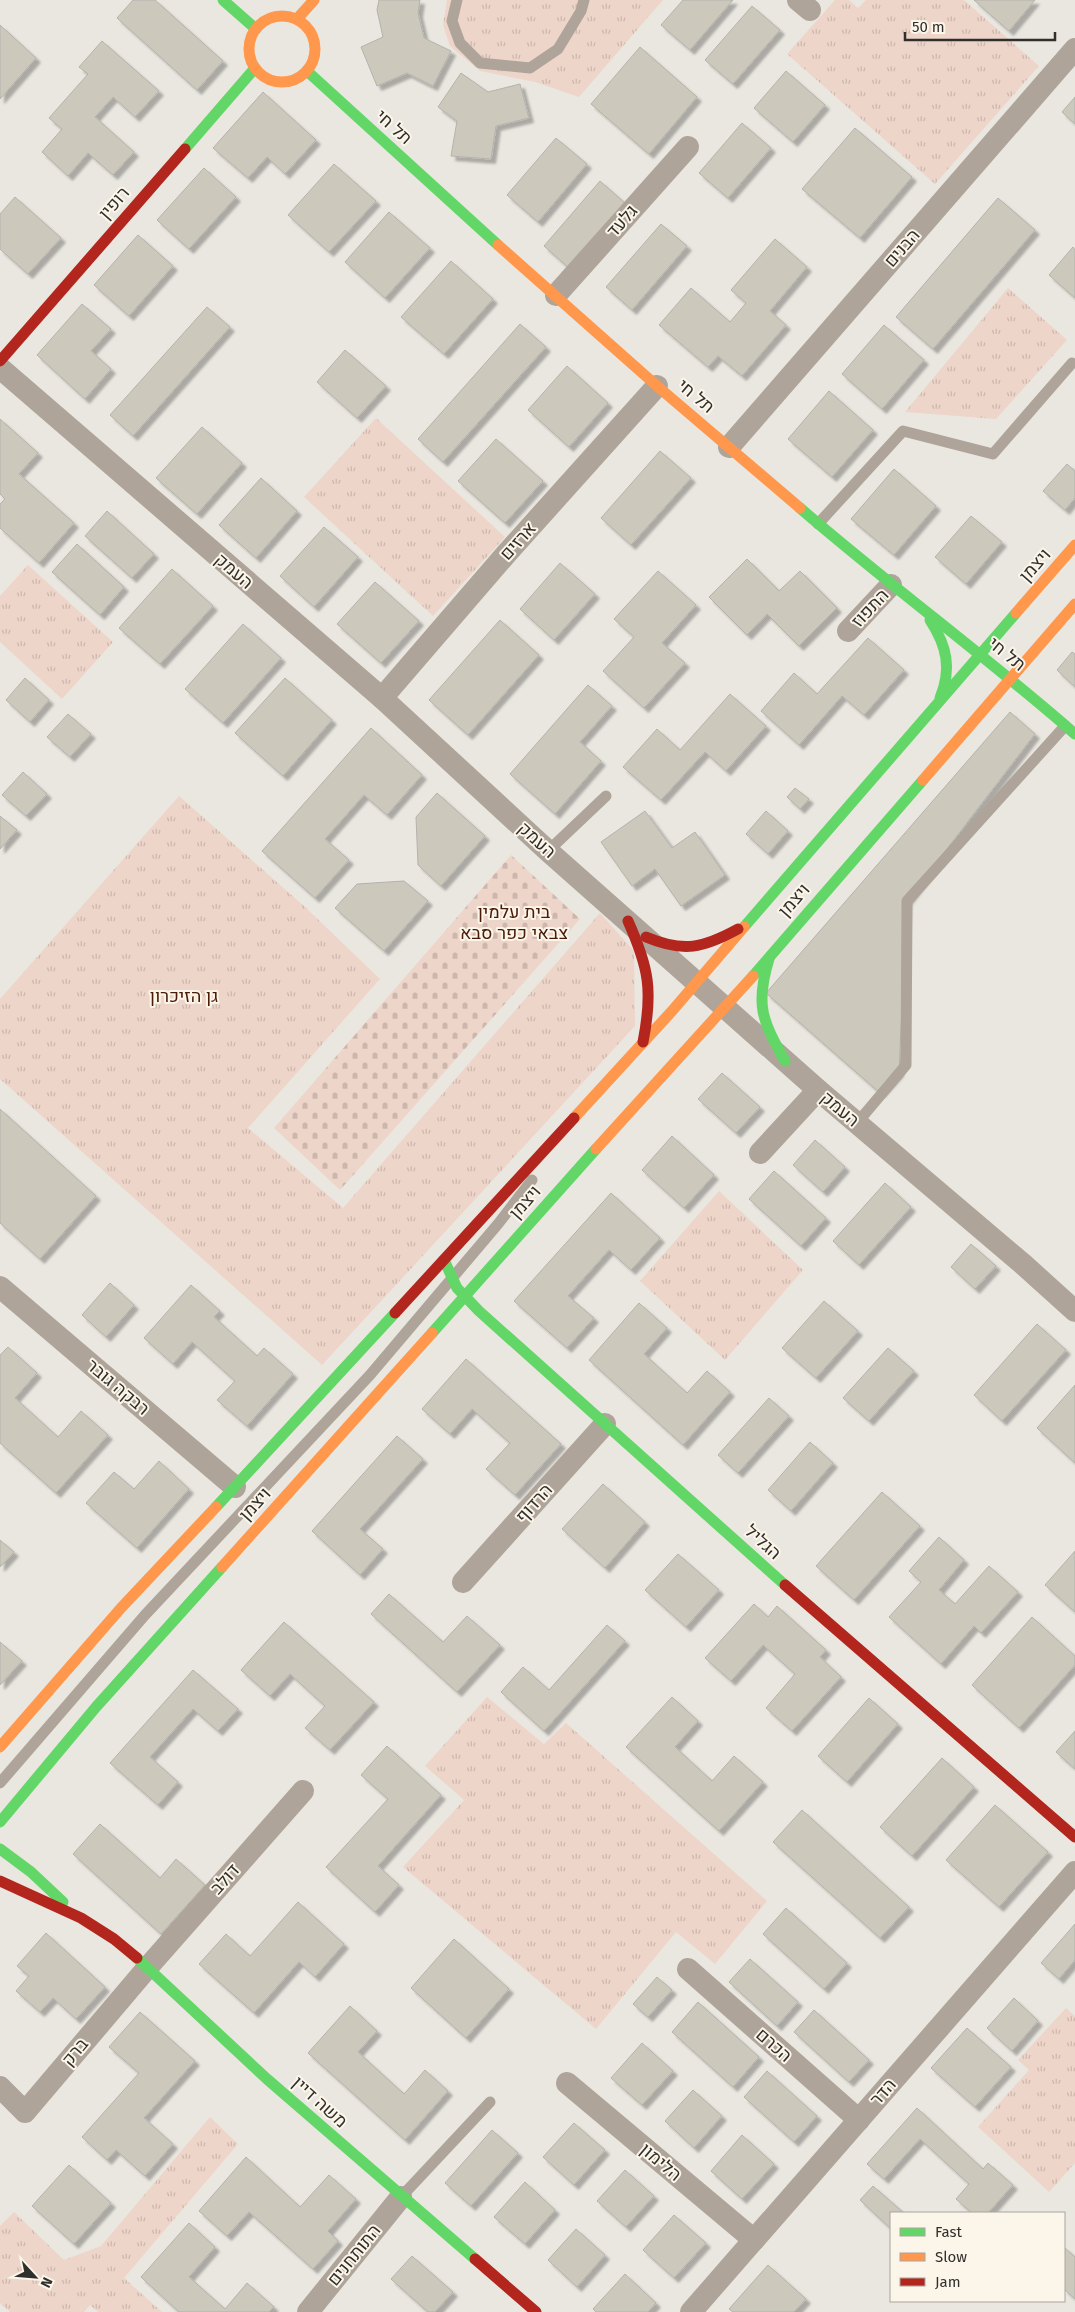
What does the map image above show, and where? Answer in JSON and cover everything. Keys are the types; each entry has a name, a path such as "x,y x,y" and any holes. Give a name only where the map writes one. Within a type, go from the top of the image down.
{"main road":[{"path":"223,0 256,29"},
{"path":"298,19 314,0"},
{"path":"275,16 298,19 308,28 314,38 316,50 313,61 307,71 297,79 286,82 269,79 255,68 249,50 251,39 256,29 264,21 275,16"},
{"name":"רופין","path":"0,361 255,68"},
{"name":"תל חי","path":"307,71 531,275 556,295 657,386 891,585 1011,678 1075,734"},
{"name":"ויצמן","path":"0,1747 121,1608 235,1487 698,983 1075,545"},
{"name":"ויצמן","path":"0,1822 137,1661 591,1154 726,1007 772,951 1075,604"},
{"path":"923,611 940,634 946,647 949,663 948,678 936,706"},
{"path":"1032,654 1034,672"},
{"path":"1040,690 1045,709"},
{"path":"628,921 649,974 651,997 643,1043"},
{"path":"646,937 677,949 698,947 719,940 746,925"},
{"path":"772,951 763,979 760,1004 767,1030 785,1061"},
{"name":"הגליל","path":"444,1260 451,1279 464,1297 776,1577 1075,1837"},
{"path":"12,1828 14,1805"},
{"path":"16,1846 22,1860 31,1872"},
{"name":"משה דיין","path":"0,1849 31,1872 81,1918"},
{"name":"משה דיין","path":"0,1881 81,1918 114,1939 148,1967 267,2079 536,2312"}],"street":[{"name":"הבנים","path":"729,447 1075,49"},
{"name":"גלעד","path":"556,295 688,146"},
{"name":"העמק","path":"0,368 382,698 548,851 785,1061 1024,1265 1075,1311"},
{"name":"ארזים","path":"382,698 507,553 657,386"},
{"name":"התפוז","path":"848,631 891,585"},
{"path":"760,1153 818,1090"},
{"name":"רבקה גובר","path":"0,1287 235,1487"},
{"name":"הרדוף","path":"463,1582 605,1424"},
{"name":"דולב","path":"148,1967 303,1791"},
{"name":"הדר","path":"691,2312 1075,1872"},
{"name":"ברק","path":"0,2087 25,2112 148,1967"},
{"name":"הכרם","path":"688,1969 859,2120"},
{"name":"הלימון","path":"567,2083 754,2240"},
{"name":"התותחנים","path":"308,2312 401,2197"}],"lane":[{"path":"457,0 452,21 454,28 460,43 480,63 502,67 530,68 558,48 581,11 584,0"},
{"path":"818,524 903,431 993,454 1072,363"},
{"path":"857,1123 906,1065 907,901 1065,726"},
{"path":"548,851 606,796"},
{"path":"0,1783 145,1615 370,1375 524,1193 570,1122"},
{"path":"370,1375 422,1334 464,1297"},
{"path":"401,2197 490,2102"}],"green space":[{"path":"447,0 663,0 579,97 535,82 480,71 450,46 443,25"},
{"path":"835,0 849,0 858,8 866,0 964,0 1039,66 935,184 787,54"},
{"path":"1008,288 1067,340 996,419 905,412"},
{"path":"376,418 505,537 433,616 304,497"},
{"path":"28,565 113,642 62,699 0,642 0,596"},
{"name":"גן הזיכרון","path":"179,796 304,906 380,979 248,1128 343,1208 600,913 634,951 635,1026 322,1365 0,1079 0,999"},
{"name":"בית עלמין צבאי כפר סבא","path":"511,855 580,919 340,1190 274,1128"},
{"path":"719,1191 803,1270 725,1360 640,1281"},
{"path":"487,1697 544,1744 566,1723 767,1901 715,1964 676,1932 596,2029 403,1867 464,1800 425,1766"},
{"path":"1066,2008 1075,2016 1075,2163 1049,2192 978,2127 1029,2070 1018,2060"},
{"path":"210,2117 238,2144 124,2278 162,2312 98,2312 90,2305 84,2312 10,2312 0,2303 0,2226 14,2212 64,2260 101,2246"}],"building":[{"path":"133,0 155,0 223,61 197,90 117,18"},
{"path":"379,0 420,0 418,13 424,38 451,51 433,86 407,73 377,86 361,47 383,37 377,10"},
{"path":"683,0 733,0 690,50 661,25"},
{"path":"974,0 1035,0 1009,31"},
{"path":"752,6 780,30 733,84 705,60"},
{"path":"0,25 36,58 0,99"},
{"path":"102,41 159,91 135,117 113,97 95,117 134,152 113,175 88,153 68,176 42,152 62,129 49,118 88,74 79,67"},
{"path":"640,47 697,97 649,154 591,104"},
{"path":"786,71 825,105 793,142 754,108"},
{"path":"461,73 488,92 520,84 529,118 496,126 491,159 451,156 457,121 438,107"},
{"path":"263,92 316,140 285,174 267,157 248,178 213,148"},
{"path":"1075,97 1075,124 1062,112"},
{"path":"742,123 771,148 728,198 699,173"},
{"path":"855,128 912,177 860,238 802,189"},
{"path":"556,138 587,164 538,222 507,195"},
{"path":"334,164 376,201 329,252 288,215"},
{"path":"204,168 236,197 189,249 157,220"},
{"path":"600,181 625,203 569,268 544,246"},
{"path":"15,197 61,238 28,274 0,249 0,214"},
{"path":"998,198 1035,230 933,349 896,317"},
{"path":"389,212 430,248 385,298 345,262"},
{"path":"661,224 687,246 632,310 606,287"},
{"path":"138,235 173,266 129,316 94,285"},
{"path":"775,239 807,267 770,311 786,325 742,376 718,356 708,367 659,325 691,288 730,322 746,303 731,290"},
{"path":"1073,247 1075,250 1075,298 1049,275"},
{"path":"451,261 493,299 444,354 401,317"},
{"path":"82,304 111,329 91,351 111,369 85,399 37,355"},
{"path":"207,307 230,327 133,436 110,415"},
{"path":"520,324 546,347 443,462 418,439"},
{"path":"884,325 924,360 882,409 842,374"},
{"path":"345,350 386,386 357,418 317,382"},
{"path":"567,366 608,403 569,447 528,410"},
{"path":"829,391 873,430 832,477 788,439"},
{"path":"0,419 38,453 19,474 74,523 39,563 0,528 0,504 5,499 0,494"},
{"path":"202,427 242,463 197,514 156,478"},
{"path":"496,439 543,481 505,523 458,481"},
{"path":"660,451 691,478 631,545 601,518"},
{"path":"1067,464 1075,471 1075,498 1065,510 1043,491"},
{"path":"894,469 936,506 894,555 851,519"},
{"path":"261,478 297,511 256,558 219,525"},
{"path":"107,511 154,554 132,578 85,536"},
{"path":"971,516 1002,542 966,584 935,557"},
{"path":"324,527 358,557 314,607 280,576"},
{"path":"77,544 124,587 100,615 52,572"},
{"path":"747,559 779,591 800,571 837,608 799,646 767,614 747,635 709,597"},
{"path":"560,563 595,594 554,640 520,609"},
{"path":"172,569 213,606 160,664 119,628"},
{"path":"658,571 696,605 662,643 685,663 644,708 603,671 634,637 614,619"},
{"path":"375,582 419,621 381,663 337,624"},
{"path":"500,620 539,655 468,735 429,700"},
{"path":"243,624 281,658 223,723 185,689"},
{"path":"868,638 904,670 864,715 842,696 799,745 761,711 794,673 817,694"},
{"path":"1072,652 1075,654 1075,687 1057,670"},
{"path":"25,678 49,700 30,722 6,700"},
{"path":"285,678 332,720 283,776 235,733"},
{"path":"588,685 612,706 580,742 601,761 555,814 510,774"},
{"path":"730,694 766,726 726,771 705,752 661,800 623,767 657,729 680,750"},
{"path":"1010,712 1035,734 907,901 899,1072 880,1093 766,993"},
{"path":"68,714 91,734 70,757 47,737"},
{"path":"371,728 422,775 387,815 364,795 325,839 349,860 315,898 262,851"},
{"path":"23,772 47,794 26,816 2,795"},
{"path":"795,788 809,799 800,809 787,797"},
{"path":"437,793 485,836 441,886 418,865 416,817"},
{"path":"645,811 672,848 695,832 725,875 681,906 655,869 632,886 601,842"},
{"path":"766,811 788,831 768,854 746,834"},
{"path":"0,816 17,830 0,849"},
{"path":"404,881 428,901 384,951 335,908 357,884"},
{"path":"722,1073 760,1107 736,1133 698,1099"},
{"path":"0,1109 96,1196 40,1259 0,1223"},
{"path":"672,1136 714,1175 684,1208 642,1170"},
{"path":"815,1140 845,1167 823,1192 793,1165"},
{"path":"774,1171 826,1218 801,1246 749,1199"},
{"path":"885,1183 911,1207 859,1265 833,1241"},
{"path":"611,1193 660,1238 631,1270 609,1250 568,1296 594,1318 567,1348 514,1301"},
{"path":"971,1244 996,1266 975,1289 951,1267"},
{"path":"110,1283 134,1305 106,1337 82,1315"},
{"path":"191,1285 220,1311 214,1317 257,1356 264,1348 293,1374 247,1426 217,1400 235,1381 192,1342 173,1364 144,1338"},
{"path":"824,1301 858,1331 816,1378 782,1348"},
{"path":"639,1303 667,1328 644,1354 687,1393 707,1371 730,1392 683,1445 589,1360"},
{"path":"1037,1324 1066,1350 1002,1421 974,1395"},
{"path":"8,1347 37,1373 15,1398 58,1437 81,1411 108,1435 56,1493 0,1443 0,1355"},
{"path":"888,1348 914,1371 869,1421 843,1398"},
{"path":"466,1359 561,1444 515,1495 486,1469 510,1443 472,1409 450,1434 422,1409"},
{"path":"1075,1385 1075,1463 1037,1428"},
{"path":"769,1398 789,1416 738,1473 718,1455"},
{"path":"397,1436 423,1459 360,1529 383,1549 360,1575 312,1531"},
{"path":"810,1442 833,1463 791,1511 768,1490"},
{"path":"159,1461 189,1489 137,1548 86,1503 114,1472 134,1489"},
{"path":"603,1484 645,1522 605,1568 562,1529"},
{"path":"882,1492 920,1526 854,1600 816,1566"},
{"path":"939,1537 964,1560 939,1590 955,1604 989,1566 1018,1592 981,1633 974,1626 941,1664 889,1617 921,1582 909,1571"},
{"path":"0,1540 14,1552 0,1567"},
{"path":"1075,1551 1075,1612 1045,1585"},
{"path":"678,1554 719,1590 686,1627 645,1590"},
{"path":"389,1594 443,1642 467,1616 500,1645 457,1692 371,1614"},
{"path":"754,1604 768,1617 777,1606 826,1650 820,1657 841,1677 792,1731 766,1708 795,1674 763,1645 731,1681 705,1658"},
{"path":"1032,1617 1075,1656 1075,1665 1019,1728 972,1685"},
{"path":"284,1622 374,1702 330,1750 305,1728 325,1706 290,1674 270,1696 241,1670"},
{"path":"607,1625 625,1641 544,1731 501,1692 523,1667 549,1690"},
{"path":"0,1642 22,1661 0,1685"},
{"path":"193,1670 238,1709 218,1731 193,1709 150,1757 178,1782 158,1805 110,1763"},
{"path":"672,1697 698,1721 675,1747 712,1781 734,1756 763,1782 719,1831 626,1747"},
{"path":"869,1698 898,1724 847,1782 818,1756"},
{"path":"1075,1731 1075,1769 1056,1752"},
{"path":"387,1746 441,1795 378,1866 399,1885 375,1912 326,1867 388,1799 361,1775"},
{"path":"942,1758 974,1787 912,1856 880,1827"},
{"path":"995,1805 1048,1852 999,1907 946,1860"},
{"path":"802,1810 909,1907 880,1938 773,1842"},
{"path":"100,1824 160,1878 176,1859 205,1885 161,1934 73,1854"},
{"path":"298,1902 344,1944 315,1977 299,1962 254,2013 199,1964 226,1934 250,1956"},
{"path":"786,1908 847,1963 824,1989 763,1934"},
{"path":"1075,1924 1075,1960 1059,1979 1041,1963"},
{"path":"46,1933 105,1987 76,2019 53,1998 40,2012 16,1991 29,1976 17,1966"},
{"path":"454,1939 509,1989 466,2038 411,1988"},
{"path":"750,1959 798,2002 777,2026 729,1982"},
{"path":"657,1977 672,1990 648,2017 633,2004"},
{"path":"1014,1998 1038,2021 1012,2051 987,2028"},
{"path":"698,2002 759,2057 733,2087 672,2032"},
{"path":"350,2006 377,2031 358,2052 404,2094 425,2070 448,2091 405,2140 308,2053"},
{"path":"814,2010 869,2060 849,2082 794,2032"},
{"path":"140,2012 195,2061 144,2118 173,2144 145,2176 116,2150 107,2160 82,2137 139,2073 109,2047"},
{"path":"967,2028 1011,2067 975,2107 931,2068"},
{"path":"642,2043 673,2071 642,2105 611,2078"},
{"path":"767,2071 817,2116 794,2142 744,2097"},
{"path":"693,2090 722,2116 694,2148 665,2121"},
{"path":"917,2108 983,2169 988,2163 1013,2185 989,2212 971,2212 956,2199 969,2184 920,2139 884,2179 867,2164"},
{"path":"574,2123 605,2150 574,2185 543,2157"},
{"path":"492,2130 518,2153 471,2206 445,2183"},
{"path":"742,2135 774,2164 742,2199 711,2171"},
{"path":"246,2157 300,2207 329,2175 356,2199 328,2231 338,2241 313,2269 249,2212 227,2236 199,2211"},
{"path":"69,2165 111,2203 74,2244 32,2206"},
{"path":"625,2170 654,2196 626,2227 597,2201"},
{"path":"525,2182 555,2210 525,2244 494,2217"},
{"path":"873,2186 903,2212 890,2212 890,2228 860,2200"},
{"path":"674,2215 706,2243 674,2278 643,2250"},
{"path":"189,2223 215,2247 189,2277 225,2309 247,2283 274,2307 269,2312 179,2312 141,2277"},
{"path":"576,2229 605,2255 577,2287 548,2260"},
{"path":"1065,2248 1075,2257 1075,2299 1065,2290"},
{"path":"412,2256 453,2292 435,2312 428,2312 391,2279"},
{"path":"768,2265 806,2299 794,2312 733,2312 729,2309"},
{"path":"625,2274 656,2303 648,2312 596,2312 593,2309"}],"traffic: fast":[{"path":"223,0 256,29"},
{"path":"185,149 255,68"},
{"path":"307,71 498,245"},
{"path":"800,508 1075,734"},
{"path":"744,927 1016,613"},
{"path":"930,620 944,648 946,658 946,677 940,698"},
{"path":"753,976 923,780"},
{"path":"769,959 762,989 763,1012 766,1023 785,1061"},
{"path":"432,1333 596,1149"},
{"path":"444,1260 457,1288 479,1311 785,1585"},
{"path":"216,1507 395,1313"},
{"path":"0,1822 96,1707 222,1567"},
{"path":"0,1849 31,1872 63,1902"},
{"path":"137,1958 267,2079 475,2259"}],"traffic: slow":[{"path":"297,19 314,0"},
{"path":"282,16 295,19 305,26 312,36 315,49 312,62 305,72 295,79 282,82 269,79 259,72 252,62 249,49 252,36 259,26 269,19 282,16"},
{"path":"498,245 657,386 800,508"},
{"path":"1016,613 1075,545"},
{"path":"923,780 1075,604"},
{"path":"574,1118 672,1011 744,927"},
{"path":"596,1149 753,976"},
{"path":"222,1567 432,1333"},
{"path":"0,1747 121,1608 216,1507"}],"traffic: jam":[{"path":"0,361 185,149"},
{"path":"628,921 641,953 647,980 648,1008 643,1042"},
{"path":"646,937 683,947 714,941 738,929"},
{"path":"395,1313 574,1118"},
{"path":"785,1585 1075,1837"},
{"path":"0,1881 81,1918 114,1939 137,1958"},
{"path":"475,2259 536,2312"}]}
